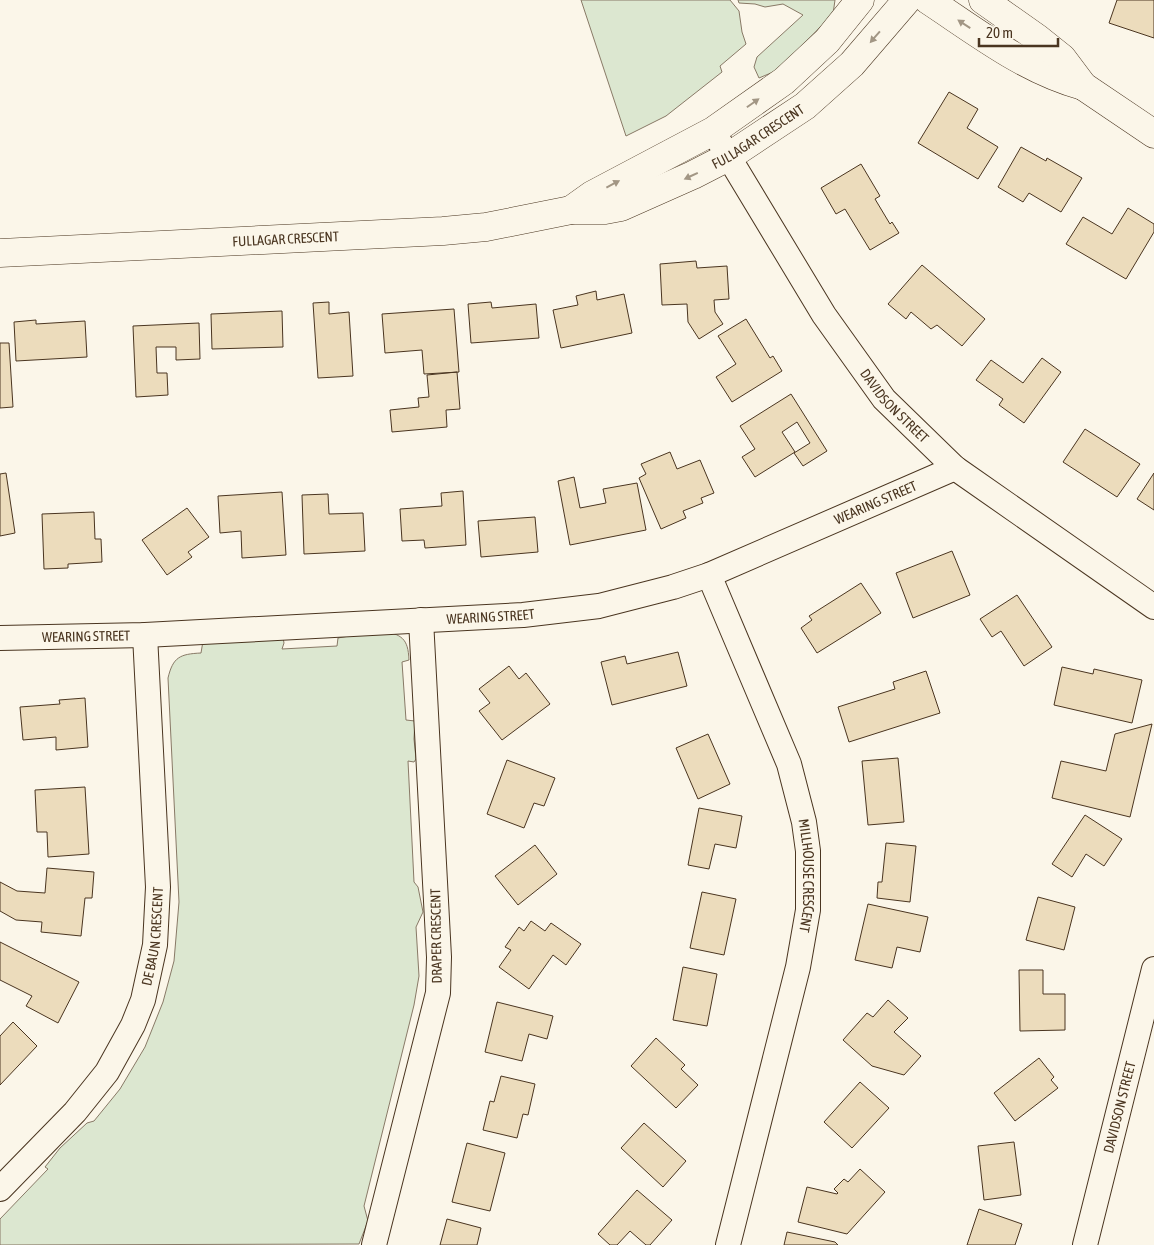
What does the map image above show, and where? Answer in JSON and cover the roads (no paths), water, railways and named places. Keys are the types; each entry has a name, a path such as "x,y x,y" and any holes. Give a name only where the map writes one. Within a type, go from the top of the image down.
{"street":[{"name":"FULLAGAR CRESCENT","path":"571,210 592,195 713,130 784,81 826,41 860,0"},
{"name":"FULLAGAR CRESCENT","path":"0,253 452,230 486,227 571,210 605,210 621,207 694,176 728,157 805,106 852,64 907,0"},
{"path":"928,0 1020,60 1061,80 1083,86 1154,134"},
{"path":"983,0 1062,58 1083,86"},
{"name":"DAVIDSON STREET","path":"713,130 824,316 884,399 955,468 1154,607"},
{"name":"WEARING STREET","path":"0,638 145,635 523,615 599,606 673,587 709,575 955,468"},
{"name":"MILLHOUSE CRESCENT","path":"709,575 789,764 804,822 808,851 808,910 798,968 728,1245"},
{"name":"DRAPER CRESCENT","path":"374,1245 438,993 439,957 421,620"},
{"name":"DE BAUN CRESCENT","path":"0,1189 74,1112 107,1072 133,1025 143,1000 155,945 158,887 145,635"},
{"name":"DAVIDSON STREET","path":"1085,1245 1154,969"}]}
